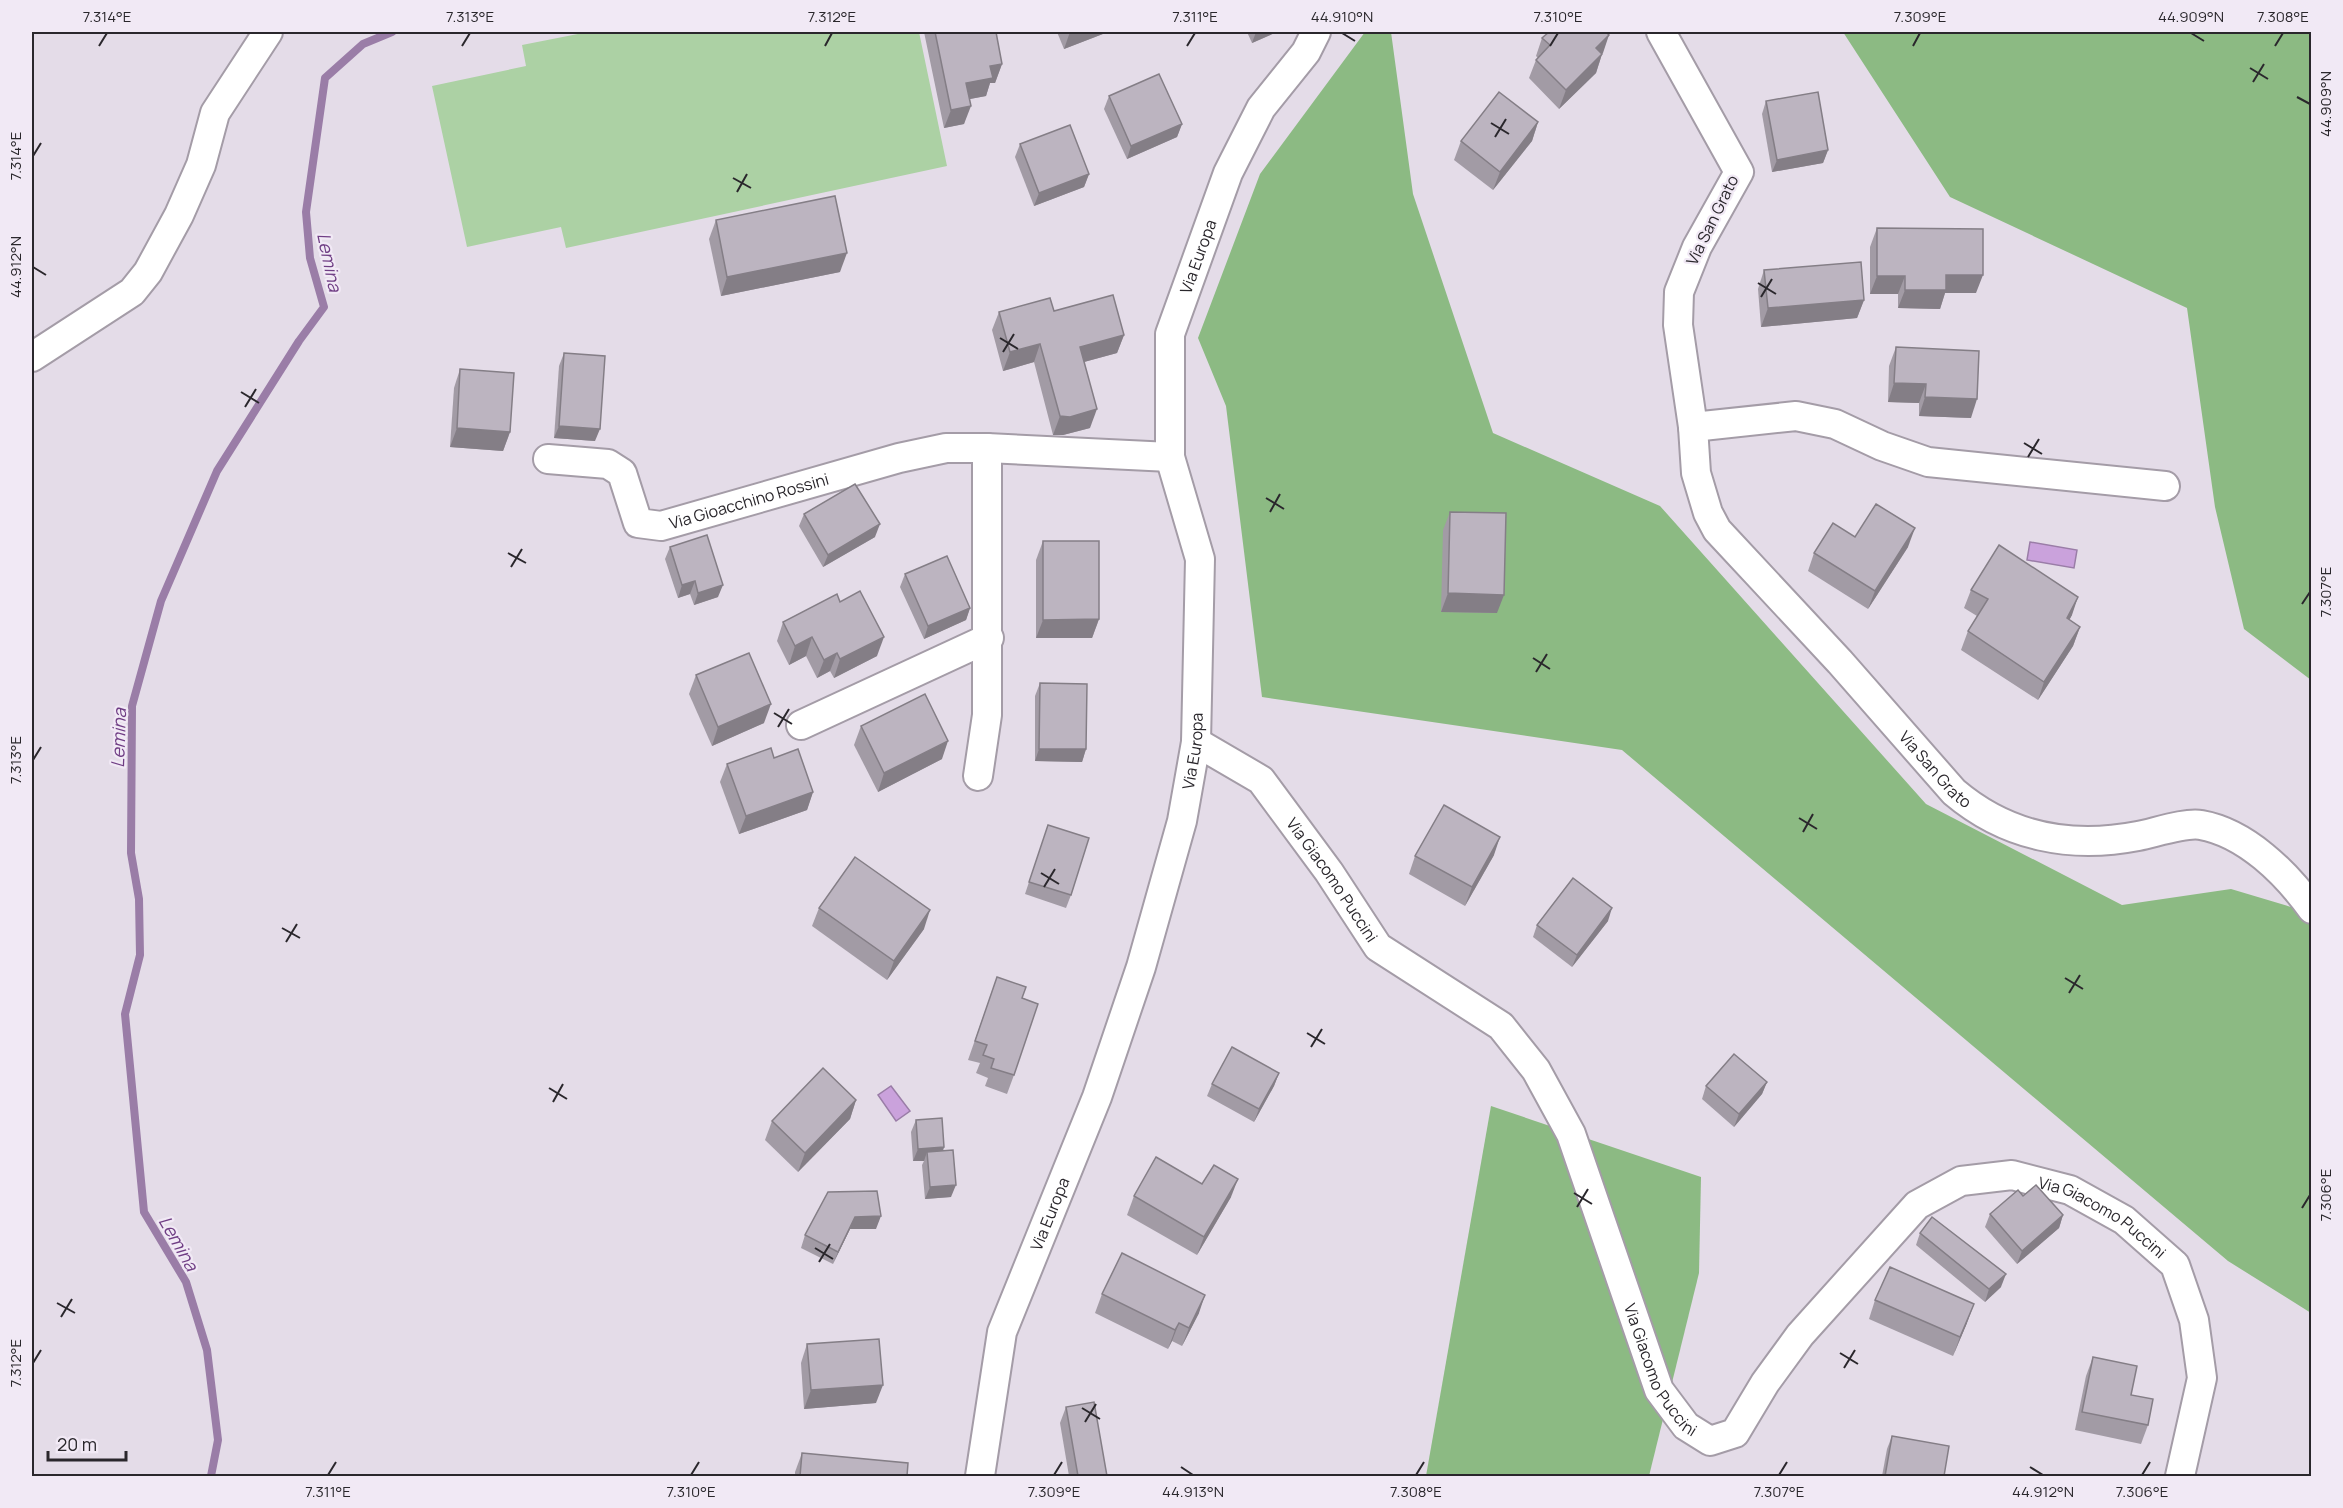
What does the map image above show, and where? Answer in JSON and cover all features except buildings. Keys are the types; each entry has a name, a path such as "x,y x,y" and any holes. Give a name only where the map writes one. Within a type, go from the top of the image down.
{"street":[{"path":"32,357 132,292 148,272 179,215 201,165 215,113 268,32"},
{"name":"Via Europa","path":"980,1476 1002,1332 1096,1097 1141,967 1182,821 1196,742 1200,559 1170,457 1170,334 1228,173 1261,108 1306,52 1316,32"},
{"name":"Via San Grato","path":"1661,32 1738,172 1697,247 1679,292 1678,325 1693,427 1696,473 1708,513 1717,530 1840,662 1954,792 1967,803 2021,832 2058,840 2110,841 2199,824 2230,834 2256,852 2296,888 2312,909"},
{"path":"1693,427 1796,416 1835,424 1882,446 1928,462 2165,486"},
{"name":"Via Gioacchino Rossini","path":"548,459 608,464 622,474 638,523 662,526 900,458 946,448 1170,457"},
{"path":"978,776 987,715 989,638 987,448"},
{"path":"801,724 989,638"},
{"name":"Via Giacomo Puccini","path":"1196,742 1261,780 1329,872 1378,947 1501,1026 1536,1070 1571,1134 1659,1390 1686,1426 1710,1441 1735,1433 1765,1383 1800,1335 1917,1205 1961,1181 2012,1175 2070,1190 2124,1220 2175,1265 2194,1320 2202,1378 2180,1476"}],"green space":[{"path":"588,32 919,32 947,166 566,248 561,227 467,247 432,86 526,66 522,45"},
{"path":"1365,32 1391,32 1413,194 1493,433 1660,506 1926,804 2122,905 2231,889 2311,913 2311,1313 2228,1261 1622,750 1262,697 1226,406 1198,338 1260,174"},
{"path":"1843,32 2311,32 2311,680 2244,629 2215,507 2187,308 1950,197"},
{"path":"1491,1106 1701,1177 1699,1273 1649,1476 1426,1476"}],"shaded area":[{"path":"2030,542 2077,550 2074,568 2027,560"},
{"path":"891,1086 910,1111 896,1121 878,1095"}],"waterway":[{"name":"Lemina","path":"211,1476 218,1440 207,1350 186,1282 144,1212 125,1014 140,955 139,899 131,853 132,706 161,601 217,471 299,341 324,307 310,258 306,212 325,78 363,44 392,32"}]}
